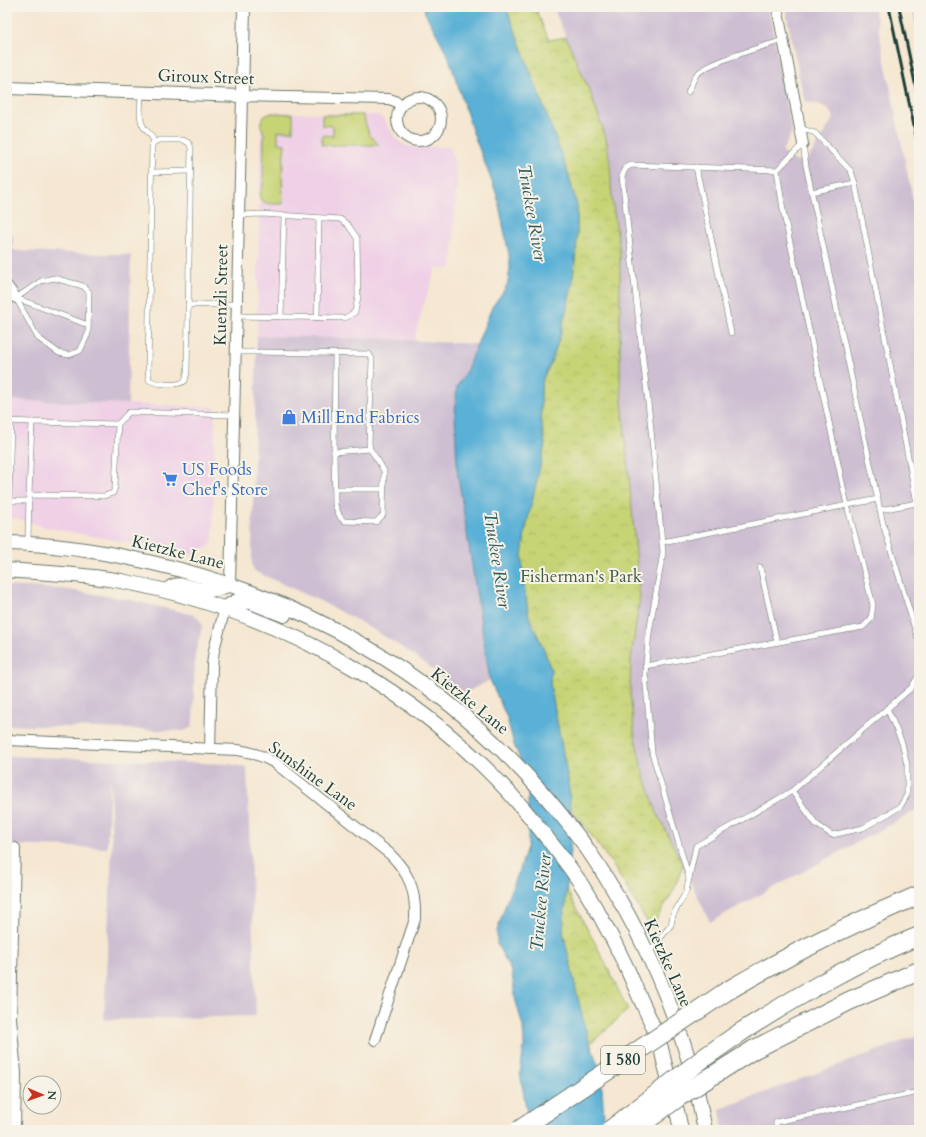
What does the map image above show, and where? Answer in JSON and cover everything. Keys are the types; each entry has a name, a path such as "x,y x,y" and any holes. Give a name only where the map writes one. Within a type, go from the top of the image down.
{"highway":[{"path":"841,930 919,885"},
{"name":"I 580","path":"519,1130 727,991 774,963 841,930 919,896"},
{"name":"I 580","path":"610,1130 705,1056 741,1032 804,993 872,956 919,936"},
{"path":"634,1130 679,1097 753,1050 850,1001 919,971"}],"main road":[{"name":"Kietzke Lane","path":"7,543 28,543 106,552 161,564 230,584 300,612 330,626 389,661 427,687 480,730 514,762 561,814 590,852 615,892 647,955 665,996 694,1078 705,1130"},
{"path":"7,570 118,580 168,591 225,608 268,624 314,646 370,677 451,737 480,762 523,807 558,852 586,892 609,932 630,975 659,1043 681,1130"},
{"path":"168,591 171,587 178,585 202,590 218,589 230,584"},
{"path":"225,608 237,601 251,602 284,615 294,615 300,612"}],"street":[{"name":"Kuenzli Street","path":"230,584 238,304 244,7"},
{"path":"777,7 803,144"},
{"name":"Giroux Street","path":"7,88 242,96 389,99 395,101 401,106"},
{"path":"416,97 425,98 435,103 440,110 442,120 440,128 434,137 424,142 416,142 405,137 398,128 397,117 401,106 408,100 416,97"},
{"path":"7,286 16,298"},
{"path":"210,748 212,665 214,650 225,608"},
{"name":"Sunshine Lane","path":"7,740 210,748 251,752 263,756 275,763 390,854 400,864 408,877 413,890 415,919 375,1040"},
{"path":"15,848 10,1053 16,1073 11,1119 15,1130"}],"lane":[{"path":"688,92 697,75 710,66 754,49 783,40"},
{"path":"141,92 140,118 143,126 153,137 154,142 152,145 148,370 150,380 154,383 181,384 185,381 187,372 191,148 189,143 183,140 160,140 154,142"},
{"path":"800,128 815,133 851,171 855,183 917,503 880,510"},
{"path":"689,878 652,753 645,666 663,552 622,176 626,168 631,165 777,170 803,144"},
{"path":"803,144 811,192 883,524 919,642"},
{"path":"696,167 731,333"},
{"path":"645,666 863,627 871,619 873,605 847,505 783,210 777,170"},
{"path":"152,172 191,171"},
{"path":"811,192 855,183"},
{"path":"237,316 345,318 355,312 358,297 357,238 348,225 340,219 240,215"},
{"path":"281,317 284,216"},
{"path":"317,318 319,218"},
{"path":"54,278 83,286 89,292 88,334 80,351 69,355 60,353 38,338 16,298 41,281 54,278"},
{"path":"16,298 88,325"},
{"path":"188,304 238,304"},
{"path":"236,352 368,354 372,360 369,443 370,449 384,471 383,515 376,522 344,522 335,505 335,354"},
{"path":"29,495 104,496 113,493 115,487 118,424 129,412 235,416"},
{"path":"29,501 8,501 9,421 118,424"},
{"path":"28,543 32,422"},
{"path":"334,452 370,449"},
{"path":"335,489 383,489"},
{"path":"662,542 878,499"},
{"path":"760,567 777,642"},
{"path":"647,955 671,925 673,915 686,892 696,846 792,791 910,688 919,676"},
{"path":"792,791 816,824 832,834 863,828 900,807 907,795 907,765 902,743 887,708"},
{"path":"776,1130 776,1122 919,1092"}],"shaded area":[{"path":"553,7 768,7 792,132 782,151 795,161 808,159 834,117 828,109 821,105 808,102 804,99 785,7 874,7 919,230 919,809 710,922 657,813 641,766 634,730 630,693 631,660 640,597 620,379 620,252 612,199 610,162 606,138 591,94"},
{"path":"912,7 919,7 919,38"},
{"path":"272,112 375,115 382,117 397,140 404,145 421,149 434,146 451,147 457,178 452,269 436,268 422,310 414,341 392,339 257,336 261,121 265,115"},
{"path":"7,234 13,235 13,250 17,251 131,255 128,404 7,400"},
{"path":"257,336 392,339 478,344 465,374 457,386 455,413 457,470 490,680 463,694 429,666 362,623 320,601 254,571 252,565 252,546"},
{"path":"7,400 215,407 213,538 210,547 203,548 195,555 49,528 17,519 7,519"},
{"path":"7,586 62,589 126,599 194,615 199,619 202,625 195,655 192,727 184,731 7,725"},
{"path":"7,756 230,764 247,768 256,1016 104,1020 112,846 110,771 107,848 7,845"},
{"path":"919,1035 919,1130 723,1130 720,1109"}],"green space":[{"name":"Fisherman's Park","path":"506,7 535,7 549,40 566,37 591,94 606,138 610,162 612,199 620,252 620,379 640,597 631,660 630,693 634,730 641,766 657,813 683,865 674,890 651,928 612,864 570,806 568,780 550,684 551,670 543,647 529,617 523,579 522,557 525,532 545,444 541,422 541,389 543,378 551,363 560,336 575,263 577,241 577,206 568,173"},
{"path":"272,113 293,114 293,131 278,131 278,143 285,144 282,174 283,204 264,202 260,197 260,192 263,186 264,133 261,123 265,116"},
{"path":"322,115 363,115 369,134 379,145 322,145 322,135 333,136 333,126 322,125"},
{"path":"566,889 601,954 628,1010 590,1044 584,1025 563,932"}],"water":[{"name":"Truckee River","path":"424,7 506,7 568,173 577,206 577,241 572,287 560,336 551,363 543,378 541,389 541,422 545,444 525,532 522,557 523,579 529,617 543,647 551,670 550,684 568,780 572,826 563,932 584,1025 601,1074 605,1130 530,1130 520,1073 524,1047 523,1027 515,998 512,973 497,944 497,931 528,844 528,794 523,766 514,745 507,718 490,680 457,470 455,413 457,386 465,374 492,307 505,289 508,282 510,268 509,255 497,195 472,130 448,55 425,13"}],"railway":[{"path":"889,7 919,150"},
{"path":"899,7 919,102"}],"place":[{"name":"Mill End Fabrics","path":"289,417"},
{"name":"US Foods Chef's Store","path":"170,479"}]}
